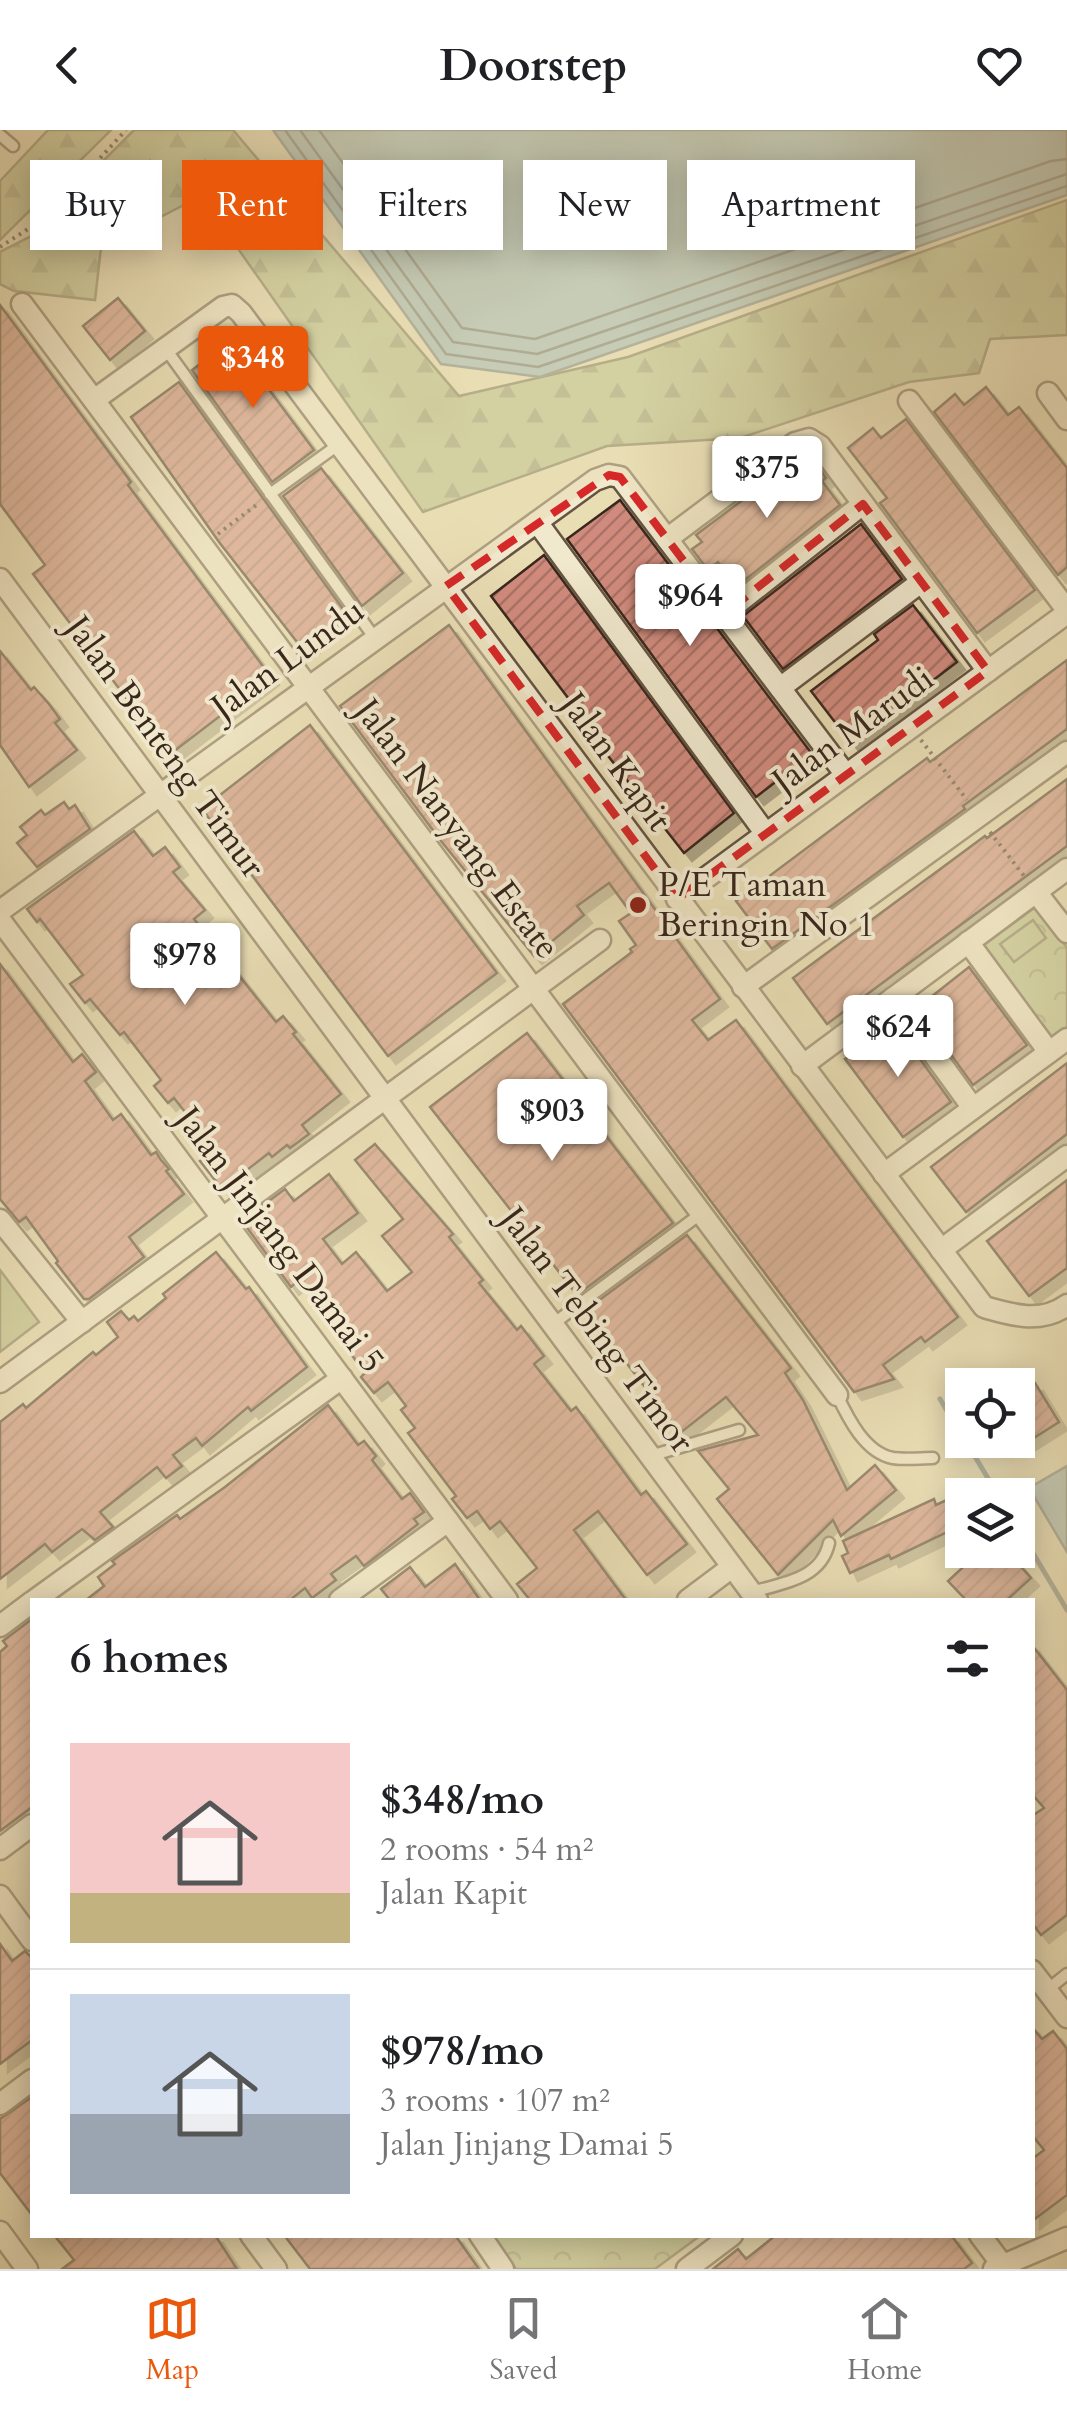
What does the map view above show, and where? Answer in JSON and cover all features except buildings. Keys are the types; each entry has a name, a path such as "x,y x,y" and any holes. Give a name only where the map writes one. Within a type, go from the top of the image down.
{"street":[{"name":"Jalan Nanyang Estate","path":"22,304 837,1395"},
{"name":"Jalan Kapit","path":"165,348 223,307 232,306 241,313 984,1306 1023,1318 1065,1312"},
{"path":"94,400 165,348"},
{"path":"1048,393 1067,419"},
{"path":"910,402 1067,612"},
{"path":"846,775 667,539 795,443 809,439 820,446 988,671"},
{"name":"Jalan Lundu","path":"0,911 308,684 595,480 609,474 620,477 667,539"},
{"path":"724,614 863,504"},
{"path":"536,522 766,834"},
{"name":"Jalan Benteng Timur","path":"0,579 384,1099"},
{"path":"780,688 921,582"},
{"name":"Jalan Marudi","path":"677,900 1067,612"},
{"path":"743,987 1067,752"},
{"path":"802,1066 1067,868"},
{"path":"1036,892 1067,932"},
{"name":"Jalan Jinjang Damai 5","path":"0,920 506,1598"},
{"path":"0,1382 600,940"},
{"path":"968,942 1049,1052"},
{"path":"893,998 973,1108"},
{"path":"884,1174 1067,1039"},
{"name":"Jalan Tebing Timor","path":"384,1099 754,1596"},
{"path":"941,1250 1067,1156"},
{"path":"0,1220 82,1322"},
{"path":"38,1598 342,1378"},
{"path":"343,1598 448,1521"},
{"path":"691,1598 732,1567"},
{"path":"0,1626 30,1604"},
{"path":"0,1848 30,1826"},
{"path":"0,1896 30,1937"},
{"path":"1035,1975 1067,2017"},
{"path":"0,2104 30,2082"},
{"path":"0,2232 27,2269"},
{"path":"253,2238 276,2269"},
{"path":"482,2238 503,2269"},
{"path":"687,2269 728,2238"},
{"path":"982,2238 997,2266 1067,2238"}],"lane":[{"path":"0,135 12,146"},
{"path":"165,348 374,637"},
{"path":"270,494 338,444"},
{"path":"552,1324 703,1212"},
{"path":"837,1395 856,1429 878,1452 892,1458 933,1458"},
{"path":"650,1456 740,1430"},
{"path":"754,1596 804,1577 826,1558 829,1543"},
{"path":"1047,1990 1067,1974"}],"path":[{"path":"0,248 45,218 126,130"},
{"path":"204,545 270,494"}],"highlighted area":[{"path":"609,475 620,477 724,614 863,504 988,671 677,899 446,586"}],"green space":[{"path":"48,130 111,130 81,160 30,160 30,210 0,240 0,181"},
{"path":"134,130 233,130 258,160 182,160 182,206 162,216 162,160 104,160"},
{"path":"1067,200 1067,335 990,339 979,373 909,382 740,438 607,446 423,512 239,250 323,250 323,236 459,396 628,357"},
{"path":"30,237 30,250 101,250 95,300 14,291 0,284 0,252"},
{"path":"1037,906 1067,948 1067,1028 1052,1039 984,945"},
{"path":"1033,920 1046,938 1014,962 1000,944"},
{"path":"0,1270 39,1322 0,1352"},
{"path":"495,2238 697,2238 655,2269 516,2269"}],"water":[{"path":"273,130 1067,130 1067,195 915,247 915,160 687,160 687,250 908,250 540,377 441,364 359,250 503,250 503,160 343,160 343,228 323,200 323,160 295,160"},
{"path":"1067,1466 1067,1552 1035,1498 1035,1485"}],"waterway":[{"path":"940,1399 945,1407"},
{"path":"976,1458 988,1478"},
{"path":"1035,1556 1067,1610"}],"place":[{"name":"P/E Taman Beringin No 1","path":"638,905"}]}
